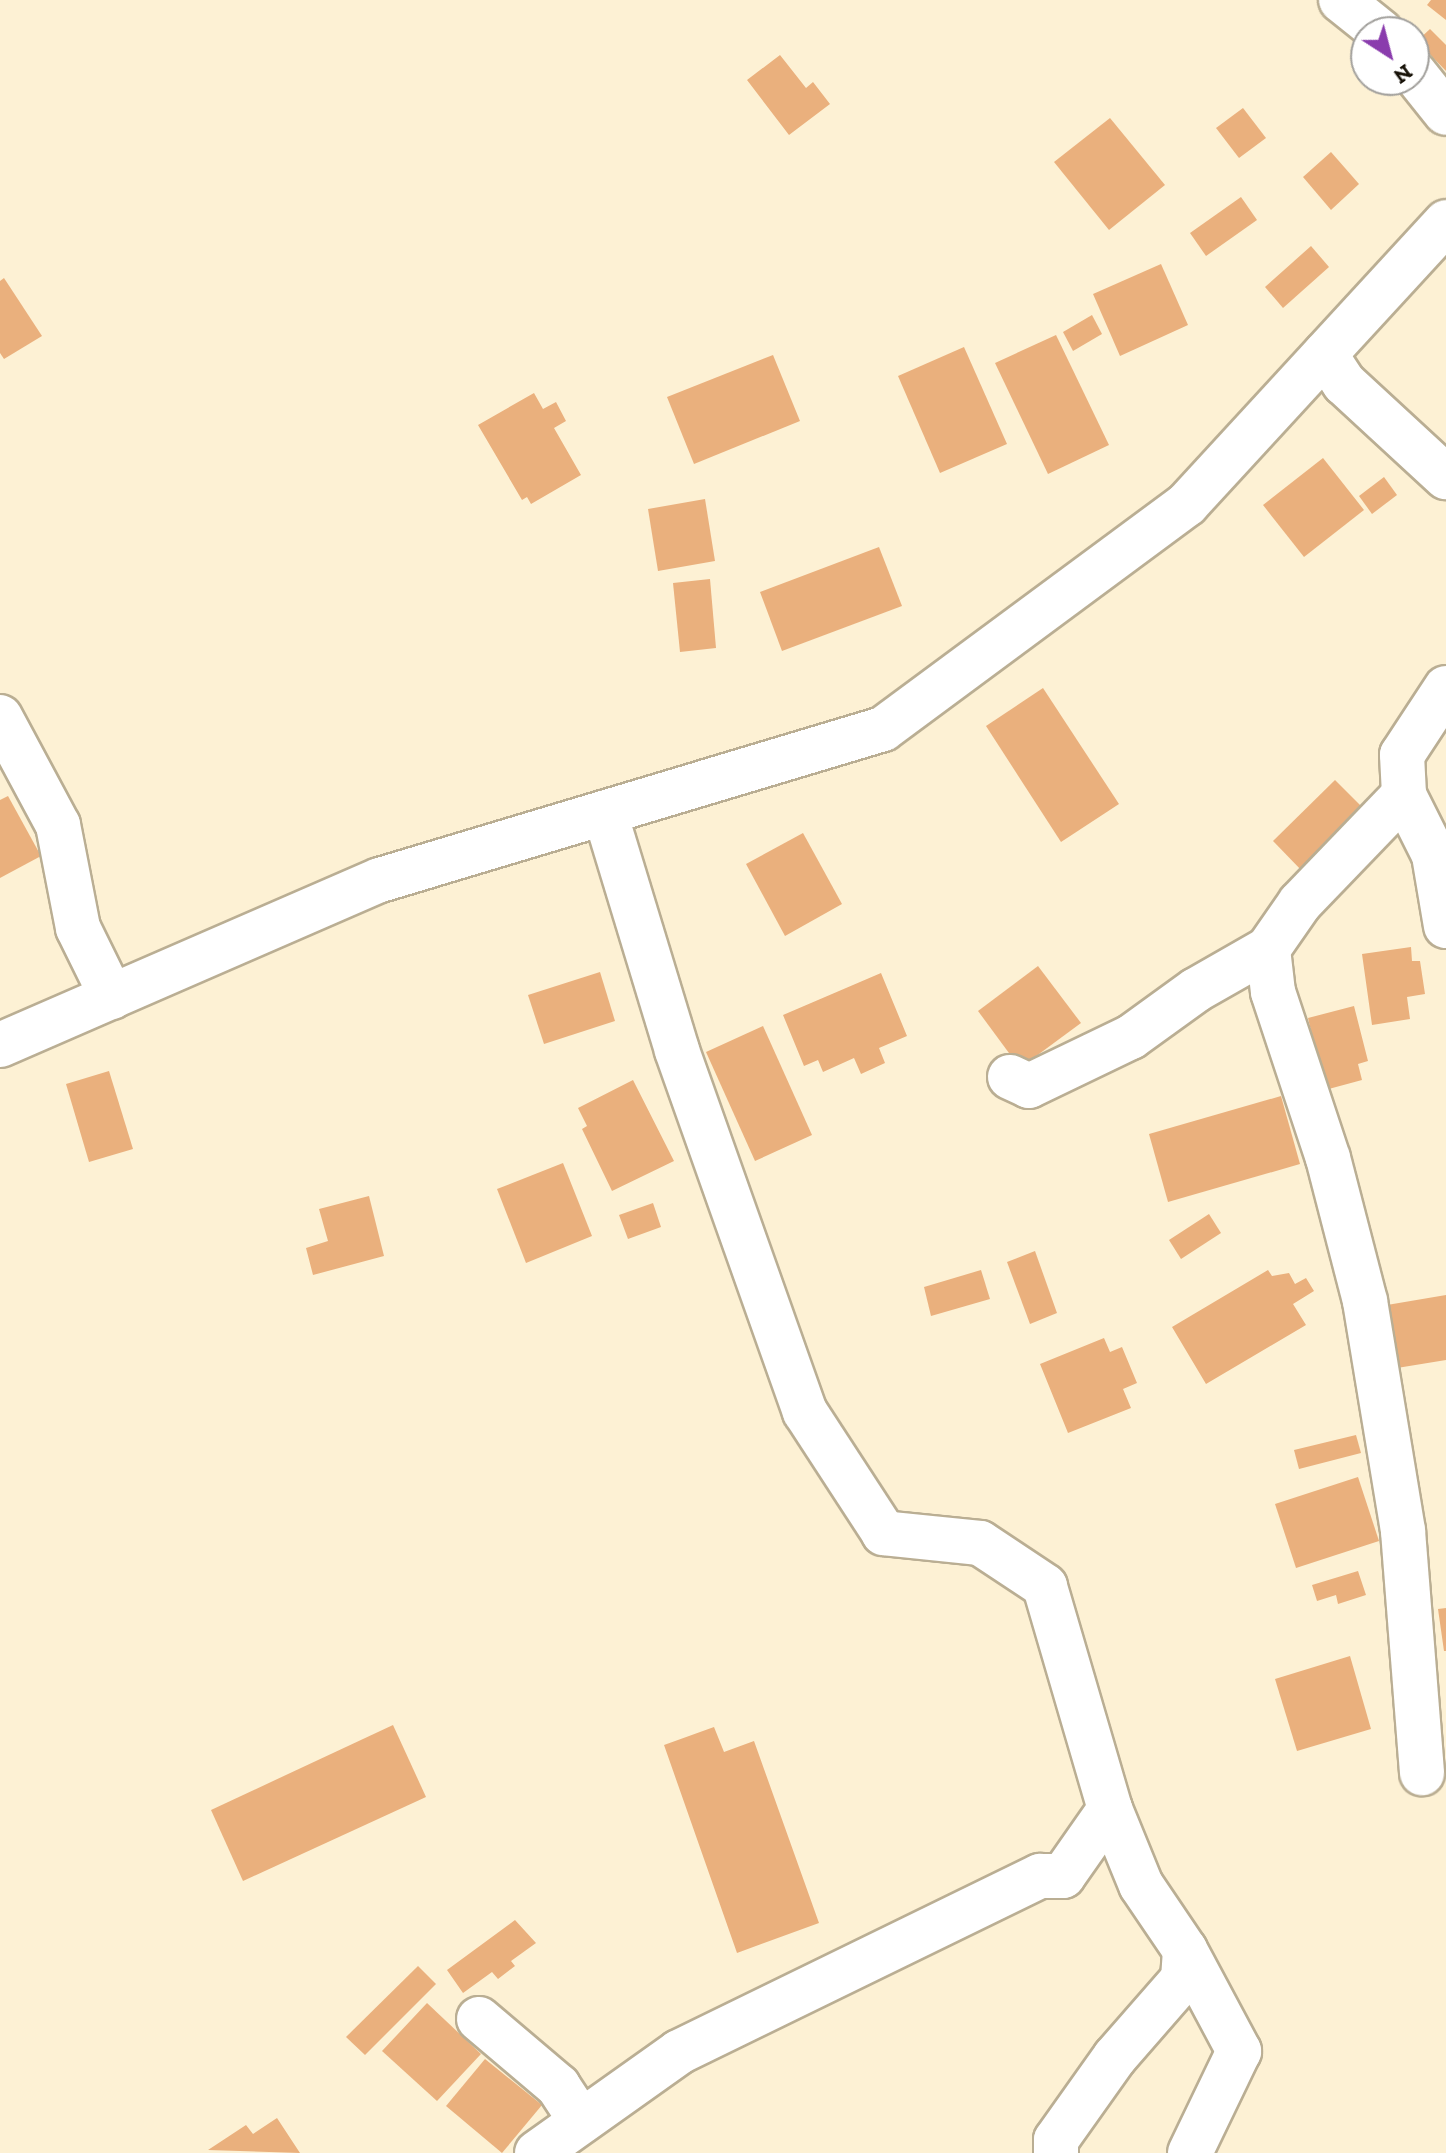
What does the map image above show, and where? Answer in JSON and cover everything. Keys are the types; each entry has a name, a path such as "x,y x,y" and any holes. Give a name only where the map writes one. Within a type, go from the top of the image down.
{"street":[{"path":"1341,0 1361,16"},
{"path":"1430,93 1446,113"},
{"path":"0,1045 380,880 883,729 1187,504 1446,222"},
{"path":"1325,354 1344,383 1446,477"},
{"path":"1446,688 1402,755 1404,795 1434,855 1446,926"},
{"path":"0,717 58,825 78,928 112,997"},
{"path":"1010,1077 1029,1086 1131,1037 1196,990 1268,949 1300,903 1404,795"},
{"path":"605,813 638,934 805,1412 884,1533 980,1543 1045,1586 1110,1809 1141,1885 1185,1950 1239,2051 1190,2153"},
{"path":"1268,949 1273,992 1328,1158 1365,1301 1405,1546 1422,1773"},
{"path":"537,2153 679,2052 1040,1876 1063,1876 1110,1809"},
{"path":"1056,2153 1056,2140 1115,2057 1183,1979 1185,1950"},
{"path":"479,2019 558,2086 581,2121"}],"building":[{"path":"1431,0 1446,0 1446,20 1427,5"},
{"path":"1430,29 1446,45 1446,71 1430,54"},
{"path":"780,55 806,88 813,82 830,104 789,135 747,80"},
{"path":"1243,108 1266,138 1239,158 1216,128"},
{"path":"1110,118 1165,185 1109,230 1054,162"},
{"path":"1331,152 1359,184 1331,210 1303,177"},
{"path":"1241,197 1257,220 1206,256 1190,233"},
{"path":"1311,246 1329,267 1283,308 1265,287"},
{"path":"1161,264 1188,325 1120,356 1093,294"},
{"path":"4,278 42,336 4,359 0,353 0,281"},
{"path":"1092,315 1102,334 1073,351 1063,332"},
{"path":"1056,335 1109,445 1048,474 995,363"},
{"path":"964,347 1007,444 940,473 898,376"},
{"path":"773,355 800,421 694,464 667,397"},
{"path":"534,393 543,409 556,402 566,421 554,428 581,475 531,504 527,497 522,500 478,425"},
{"path":"1323,458 1364,510 1304,557 1263,505"},
{"path":"1384,477 1397,495 1372,514 1359,496"},
{"path":"705,499 715,561 658,571 648,509"},
{"path":"879,547 902,606 782,651 760,592"},
{"path":"710,579 716,648 680,652 673,583"},
{"path":"1043,688 1119,804 1061,842 986,726"},
{"path":"1335,780 1367,812 1304,873 1273,841"},
{"path":"8,796 41,856 0,878 0,800"},
{"path":"803,833 842,904 785,936 746,864"},
{"path":"1411,947 1412,961 1420,961 1425,994 1407,997 1410,1019 1372,1025 1362,954"},
{"path":"1038,966 1081,1023 1020,1068 978,1011"},
{"path":"600,972 615,1021 544,1044 528,995"},
{"path":"881,973 907,1036 879,1048 885,1063 861,1074 854,1058 823,1072 818,1060 804,1066 783,1015"},
{"path":"1354,1006 1368,1061 1358,1064 1362,1080 1325,1090 1308,1018"},
{"path":"763,1026 812,1135 755,1161 706,1052"},
{"path":"109,1071 133,1149 89,1162 66,1084"},
{"path":"633,1080 674,1161 612,1191 582,1129 587,1126 578,1108"},
{"path":"1281,1096 1300,1164 1168,1202 1149,1134"},
{"path":"563,1163 592,1236 526,1263 497,1189"},
{"path":"369,1196 384,1256 313,1275 306,1248 328,1241 319,1209"},
{"path":"653,1203 661,1227 628,1239 619,1215"},
{"path":"1209,1214 1221,1233 1181,1259 1169,1240"},
{"path":"1035,1251 1057,1313 1030,1324 1007,1262"},
{"path":"981,1270 990,1299 931,1316 924,1287"},
{"path":"1268,1270 1272,1276 1289,1273 1295,1284 1306,1278 1314,1291 1293,1304 1306,1325 1206,1384 1172,1327"},
{"path":"1446,1295 1446,1360 1397,1368 1387,1305"},
{"path":"1104,1338 1110,1352 1122,1347 1137,1383 1123,1389 1131,1408 1068,1433 1040,1364"},
{"path":"1356,1435 1361,1453 1299,1469 1294,1450"},
{"path":"1358,1477 1379,1541 1296,1568 1275,1504"},
{"path":"1358,1571 1366,1595 1338,1604 1336,1595 1317,1601 1312,1585"},
{"path":"1446,1608 1446,1651 1444,1651 1438,1609"},
{"path":"1350,1656 1371,1729 1297,1751 1275,1679"},
{"path":"393,1725 426,1797 243,1881 211,1810"},
{"path":"714,1727 724,1752 754,1741 819,1923 737,1953 664,1745"},
{"path":"515,1920 536,1943 511,1961 515,1966 498,1979 492,1972 463,1993 447,1970"},
{"path":"418,1966 436,1984 365,2055 346,2037"},
{"path":"427,2003 481,2054 437,2101 382,2051"},
{"path":"485,2059 542,2105 502,2153 446,2106"},
{"path":"277,2118 300,2153 208,2150 246,2125 253,2134"}]}
